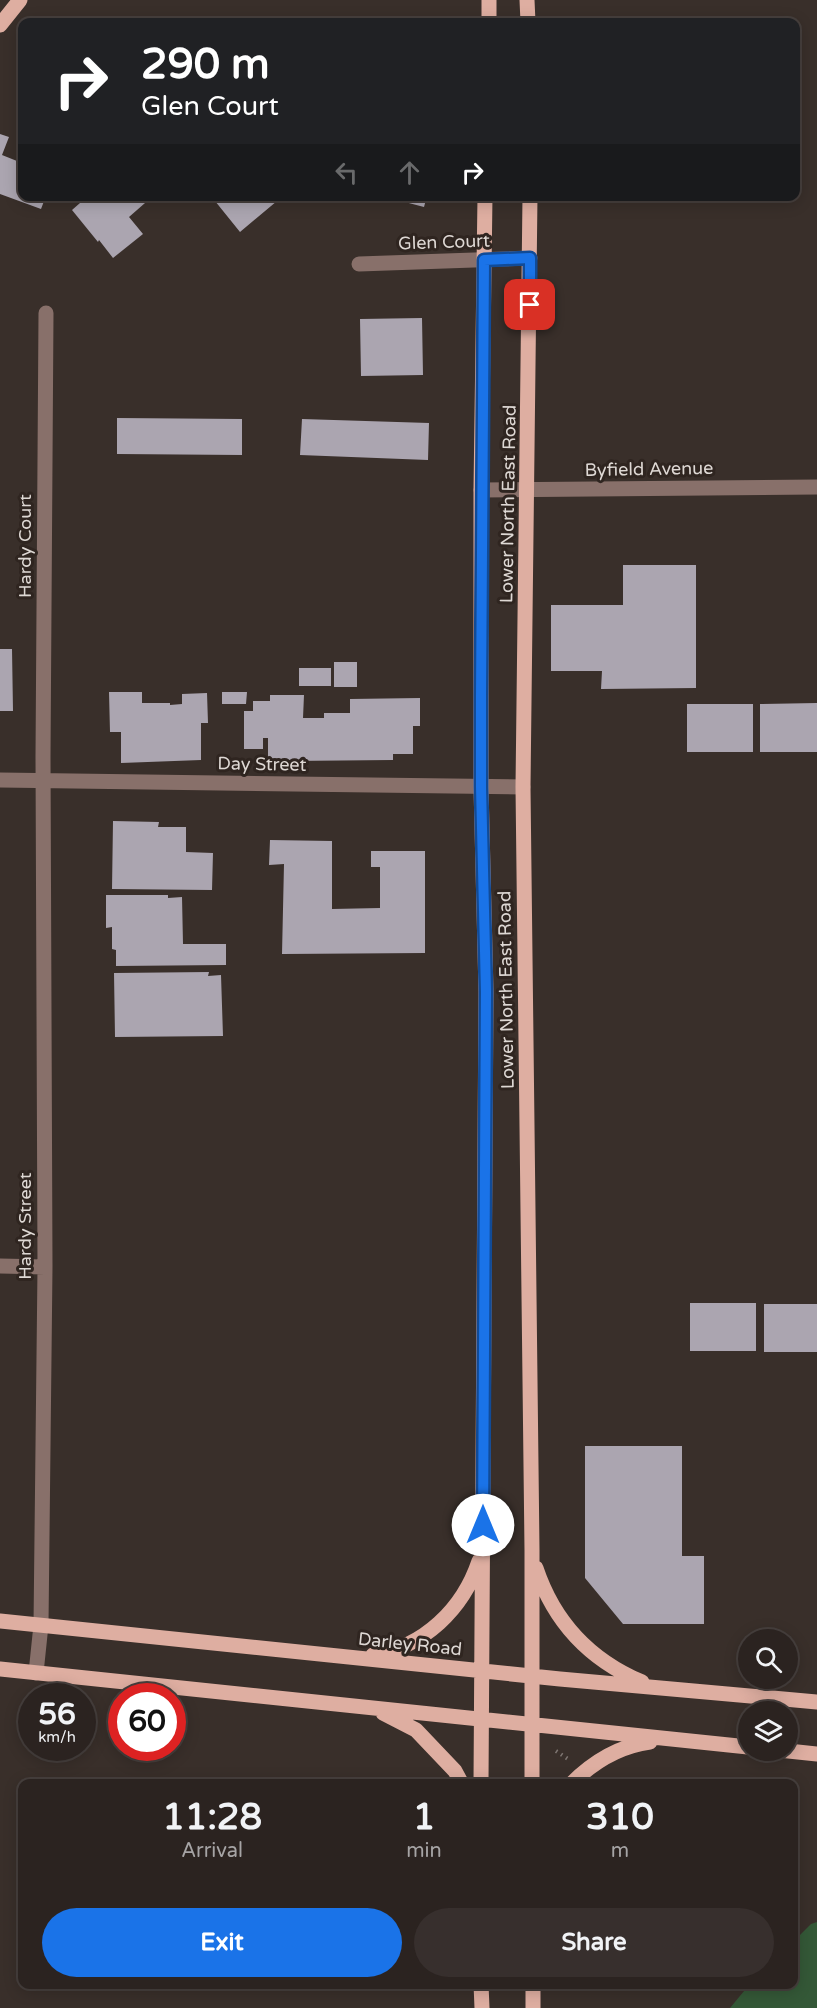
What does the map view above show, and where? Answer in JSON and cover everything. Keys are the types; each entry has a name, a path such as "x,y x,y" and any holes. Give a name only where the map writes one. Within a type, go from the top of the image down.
{"main road":[{"path":"0,25 20,0"},
{"path":"489,0 489,18"},
{"path":"527,0 528,18"},
{"name":"Lower North East Road","path":"481,1779 486,992 481,787 481,490 485,201"},
{"name":"Lower North East Road","path":"530,201 523,787 532,1550 532,1779"},
{"path":"352,1657 376,1655 397,1648 418,1639 438,1624 469,1586 483,1549"},
{"path":"532,1550 547,1597 575,1637 600,1660 656,1688"},
{"name":"Darley Road","path":"0,1621 531,1677 817,1702"},
{"path":"0,1669 738,1746"},
{"path":"375,1709 416,1730 455,1771 459,1779"},
{"path":"577,1779 599,1760 628,1747 662,1740 680,1740"},
{"path":"798,1752 817,1754"},
{"path":"482,1989 482,2008"},
{"path":"533,1989 533,2008"}],"street":[{"name":"Glen Court","path":"359,264 530,258"},
{"name":"Hardy Court","path":"43,779 46,313"},
{"name":"Byfield Avenue","path":"481,490 817,487"},
{"name":"Hardy Street","path":"36,1672 41,1626 45,1267 43,779"},
{"name":"Day Street","path":"0,780 523,787"},
{"path":"0,1266 45,1267"}],"path":[{"path":"556,1751 569,1760"}],"green space":[{"path":"817,1922 817,2008 730,2008 746,1989 798,1989 798,1937 811,1924"}],"building":[{"path":"0,134 9,137 2,155 18,161 18,201 0,194"},
{"path":"19,201 44,201 41,209"},
{"path":"82,201 147,201 129,217 143,234 113,258 72,210"},
{"path":"215,201 277,201 240,232"},
{"path":"401,201 426,201 424,207"},
{"path":"422,318 423,375 361,376 360,319"},
{"path":"117,418 242,419 242,455 117,454"},
{"path":"302,419 429,423 428,460 300,455"},
{"path":"623,565 696,565 696,688 601,689 602,671 551,671 551,605 623,605"},
{"path":"0,649 12,649 13,711 0,711"},
{"path":"334,662 357,662 357,687 334,687"},
{"path":"299,668 331,668 331,686 299,686"},
{"path":"109,692 142,692 142,703 170,703 170,705 182,704 182,694 207,693 208,723 201,723 201,760 121,763 121,732 110,732"},
{"path":"222,692 247,692 246,704 222,704"},
{"path":"270,695 304,695 303,718 324,718 324,713 350,713 350,699 420,698 420,726 413,726 413,754 393,754 393,760 289,761 289,766 268,766 268,738 263,738 263,749 244,749 244,711 253,711 253,701 270,701"},
{"path":"817,703 817,752 760,752 760,704"},
{"path":"687,704 753,704 753,752 687,752"},
{"path":"113,821 159,822 158,827 186,827 186,852 213,853 212,890 112,889"},
{"path":"270,840 332,841 332,909 380,908 380,867 371,867 371,851 425,851 425,953 282,954 284,864 269,865"},
{"path":"106,895 182,897 183,944 226,944 226,965 116,966 116,950 112,949 112,927 106,928"},
{"path":"209,972 208,976 221,975 223,1036 115,1037 114,973"},
{"path":"690,1303 756,1303 756,1351 690,1351"},
{"path":"764,1304 817,1304 817,1352 764,1352"},
{"path":"585,1446 682,1446 682,1556 704,1556 704,1624 623,1624 585,1578"}],"route":[{"path":"483,1525 486,992 481,787 481,490 484,260 530,258 530,305"}]}
